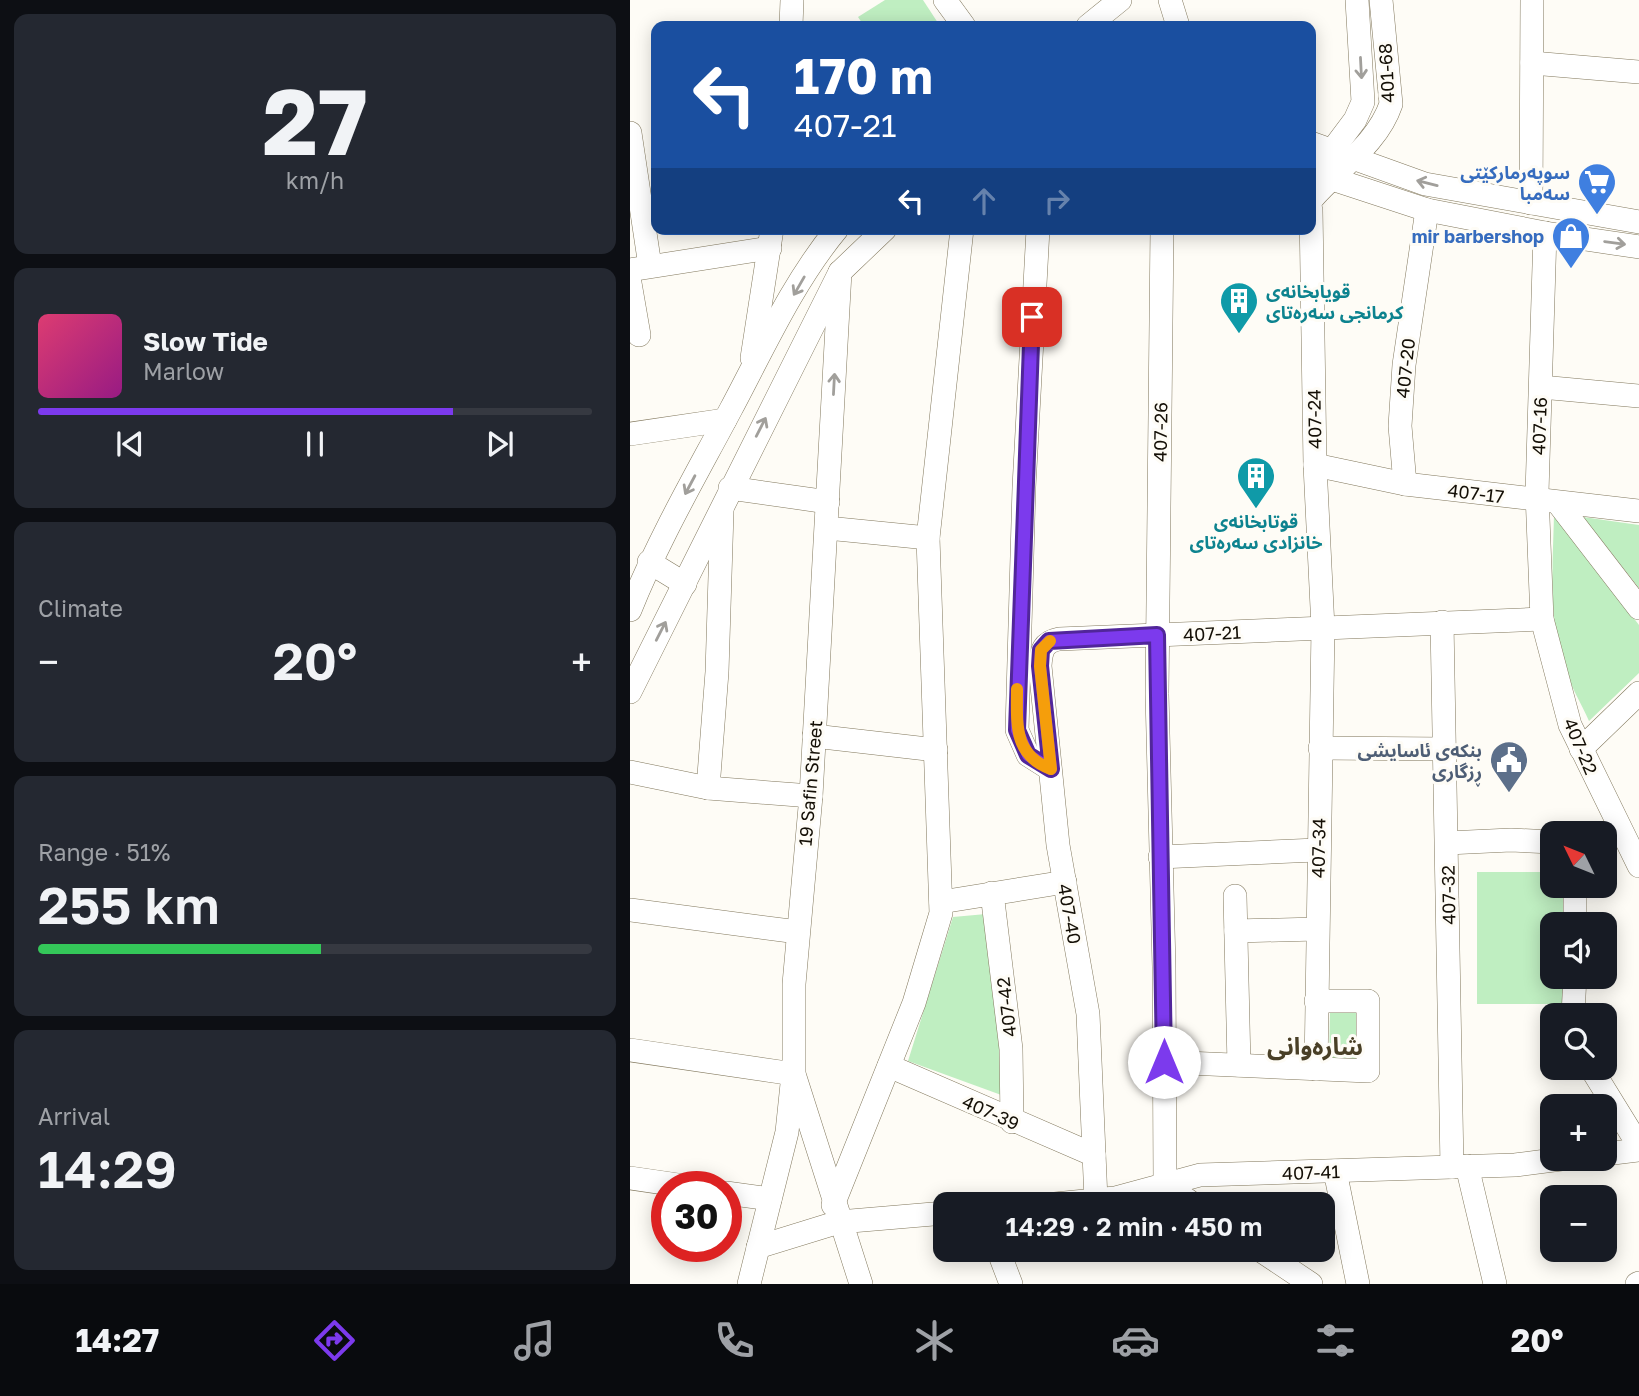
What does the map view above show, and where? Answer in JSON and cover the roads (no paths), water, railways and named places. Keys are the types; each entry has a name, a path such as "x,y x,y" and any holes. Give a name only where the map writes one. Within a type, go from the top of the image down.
{"street":[{"path":"792,0 792,21"},
{"path":"945,0 960,21"},
{"path":"1094,21 1120,0"},
{"path":"1170,0 1176,21"},
{"name":"401-68","path":"1319,174 1322,146 1355,120 1363,102 1357,0"},
{"name":"401-68","path":"1319,174 1354,158 1379,129 1391,104 1381,0"},
{"path":"1531,202 1532,0"},
{"path":"1532,63 1639,72"},
{"path":"630,133 640,268 771,239 749,374"},
{"path":"1322,146 1425,184 1639,222"},
{"path":"1319,174 1427,210 1545,233 1639,247"},
{"name":"407-20","path":"1405,484 1400,426 1404,365 1427,210"},
{"name":"407-16","path":"1542,619 1548,501 1541,387 1545,233"},
{"path":"630,610 649,562 749,374 818,251 832,235"},
{"path":"630,692 840,271 879,235"},
{"path":"836,1214 914,1003 941,913 928,538 961,235"},
{"path":"1038,235 1024,474 1017,730 1028,755 1051,769"},
{"name":"407-26","path":"1162,235 1157,635 1165,1185"},
{"name":"407-24","path":"1311,235 1315,465 1323,628"},
{"name":"19 Safin Street","path":"840,271 811,796 794,984 794,1074 860,1284"},
{"path":"630,283 639,335"},
{"path":"1541,387 1639,396"},
{"path":"630,434 725,420"},
{"name":"407-17","path":"1315,465 1405,484 1639,511"},
{"path":"726,497 828,502"},
{"path":"708,788 726,497"},
{"path":"1548,501 1639,608"},
{"path":"827,528 928,538"},
{"path":"649,562 685,584"},
{"name":"407-21","path":"1059,639 1542,619"},
{"name":"407-22","path":"1542,619 1570,725 1608,821"},
{"name":"407-32","path":"1442,622 1459,1167 1495,1284"},
{"name":"407-34","path":"1316,1069 1317,850 1323,628"},
{"name":"407-40","path":"1059,639 1049,641 1041,650 1040,666 1065,882 1088,1014 1096,1192"},
{"path":"1581,749 1639,693"},
{"path":"814,736 936,750"},
{"path":"1320,748 1445,749"},
{"path":"630,772 708,788 811,796"},
{"path":"1447,844 1511,840 1540,841"},
{"name":"407-22","path":"1617,841 1639,866"},
{"path":"1160,857 1317,850"},
{"path":"940,902 1065,882"},
{"name":"407-42","path":"992,893 1011,1049 1012,1122"},
{"path":"1235,896 1239,1065"},
{"path":"630,910 798,932"},
{"path":"1236,932 1317,929"},
{"path":"1164,1062 1368,1071 1368,1001 1316,1001"},
{"path":"630,1050 794,1074 787,1132 749,1284"},
{"name":"407-39","path":"889,1066 1012,1122 1094,1155"},
{"path":"1598,1080 1639,1148 1617,1152"},
{"name":"407-41","path":"1133,1192 1200,1175 1459,1167 1540,1160"},
{"path":"1335,1171 1358,1284"},
{"path":"630,1178 651,1181"},
{"path":"1165,1185 1176,1192"},
{"path":"742,1195 770,1199"},
{"path":"758,1247 836,1214 933,1213"},
{"path":"1003,1262 1011,1284"},
{"path":"1278,1262 1311,1284"}],"place":[{"name":"سوپەرمارکێتی سەمبا","path":"1597,216"},
{"name":"mir barbershop","path":"1571,270"},
{"name":"قویابخانەی کرمانجی سەرەتای","path":"1239,335"},
{"name":"قوتابخانەی خانزادی سەرەتای","path":"1256,510"},
{"name":"بنکەی ئاسایشی ڕزگاری","path":"1509,794"}],"district":[{"name":"شارەوانی","path":"1315,1045"}]}
